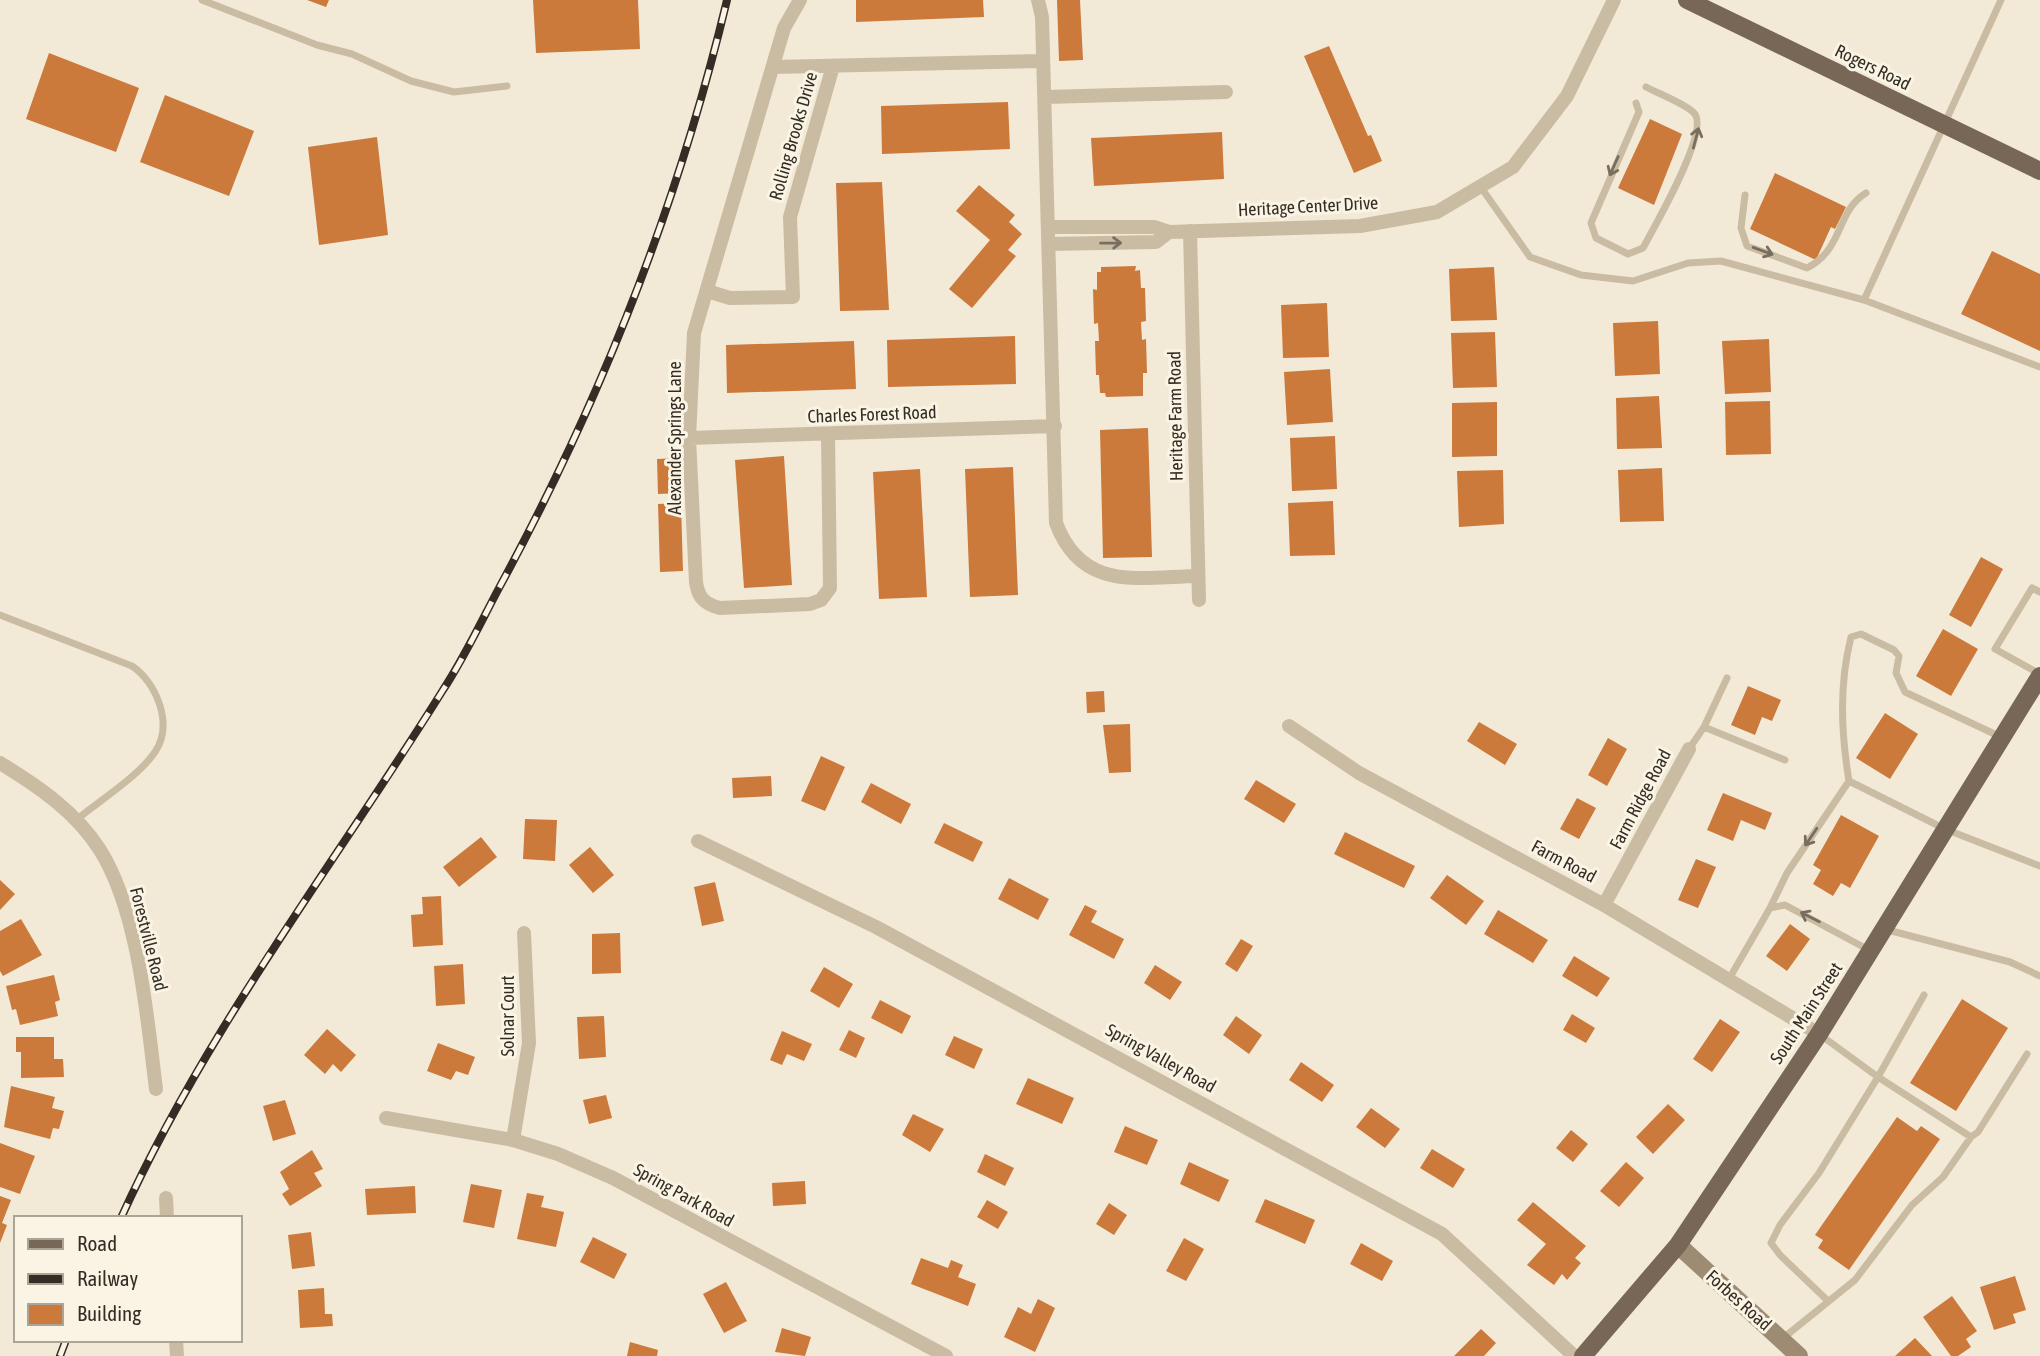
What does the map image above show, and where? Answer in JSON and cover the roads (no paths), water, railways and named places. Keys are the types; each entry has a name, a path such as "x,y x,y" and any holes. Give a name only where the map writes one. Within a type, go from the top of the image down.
{"main road":[{"name":"Rogers Road","path":"1686,0 2040,171"},
{"name":"South Main Street","path":"1583,1356 1678,1245 1819,1034 2040,675"}],"street":[{"name":"Alexander Springs Lane","path":"800,0 784,29 694,333 689,438 697,594 708,605 720,608 810,604 821,600 830,588 828,435"},
{"path":"1038,0 1042,17 1045,97 1056,523 1063,542 1091,570 1114,578 1198,576"},
{"name":"Heritage Center Drive","path":"1190,231 1360,226 1437,212 1513,167 1567,96 1614,0"},
{"name":"Rolling Brooks Drive","path":"773,67 1043,61"},
{"name":"Rolling Brooks Drive","path":"706,291 730,298 793,297 790,217 833,66"},
{"path":"1045,97 1226,92"},
{"path":"1048,228 1154,227 1169,232 1190,231"},
{"name":"Heritage Farm Road","path":"1190,231 1199,600"},
{"path":"1049,244 1156,242 1169,232"},
{"name":"Charles Forest Road","path":"689,438 1055,426"},
{"name":"Farm Road","path":"1289,726 1359,773 1604,905 1819,1034"},
{"name":"Farm Ridge Road","path":"1604,905 1689,749"},
{"name":"Forestville Road","path":"0,764 63,806 100,851 122,900 144,992 156,1089"},
{"name":"Spring Valley Road","path":"698,841 876,928 1442,1234 1574,1356"},
{"name":"Solnar Court","path":"513,1140 529,1042 524,933"},
{"name":"Spring Park Road","path":"386,1118 513,1140 558,1154 613,1178 946,1356"},
{"path":"166,1198 167,1216"},
{"name":"Forbes Road","path":"1678,1245 1799,1356"}],"lane":[{"path":"202,0 317,45 352,54 411,81 454,92 508,86"},
{"path":"1864,300 2001,0"},
{"path":"1636,103 1639,112 1591,223 1596,238 1628,254 1643,248 1694,147 1699,123 1695,113 1646,87"},
{"path":"1480,186 1530,257 1581,275 1633,281 1689,263 1721,261 1864,300 2040,367"},
{"path":"1745,195 1741,229 1747,246 1807,268 1824,260 1854,201 1866,193"},
{"path":"2040,592 2032,588 1994,649 2040,675"},
{"path":"0,615 132,666 147,676 161,707 162,734 156,752 76,821"},
{"path":"1729,979 1787,873 1849,780 1841,731 1844,664 1852,637 1861,634 1894,650 1899,656 1896,673 1905,692 2001,738"},
{"path":"1689,749 1704,727 1727,678"},
{"path":"1704,727 1785,760"},
{"path":"1849,780 1945,829 1967,835 2040,866"},
{"path":"1770,908 1785,905 1870,950"},
{"path":"1884,929 2010,962 2040,976"},
{"path":"1827,1300 1780,1255 1771,1242 1780,1225 1819,1173 1924,995"},
{"path":"1819,1034 1878,1077 1971,1137"},
{"path":"1782,1339 1855,1280 1912,1205 1943,1177 1971,1137 1978,1132 2027,1054"}],"railway":[{"path":"122,1216 155,1149 231,1014 451,678 536,518 603,374 660,227 685,152 727,0"},
{"path":"60,1356 65,1342"}]}
